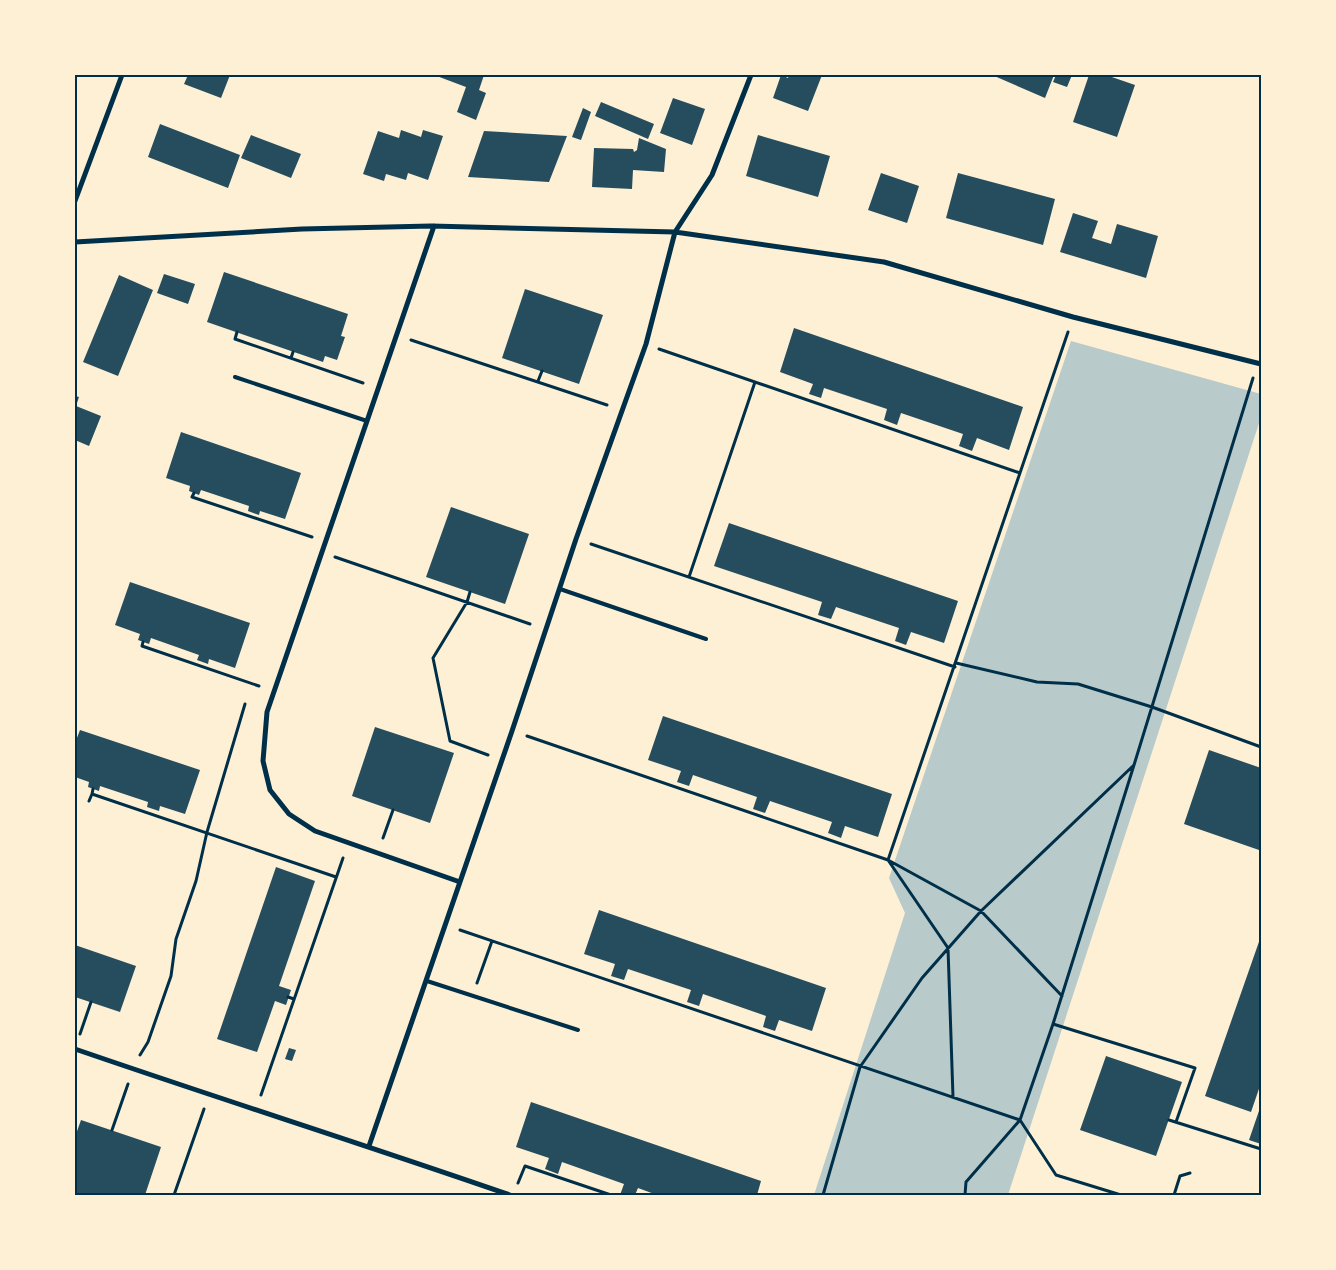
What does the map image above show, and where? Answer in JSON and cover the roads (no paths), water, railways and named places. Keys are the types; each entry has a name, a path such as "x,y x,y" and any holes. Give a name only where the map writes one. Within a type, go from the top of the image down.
{"street":[{"path":"75,201 122,75"},
{"path":"369,1146 512,732 576,539 646,344 675,232 712,175 751,75"},
{"path":"434,226 267,712 263,761 270,790 289,814 315,831 460,882"},
{"path":"75,242 302,229 434,226 675,232 884,262 1073,317 1259,364"},
{"path":"75,1049 369,1146 510,1195"}],"lane":[{"path":"235,377 367,421"},
{"path":"560,588 706,639"},
{"path":"427,981 578,1030"}]}
